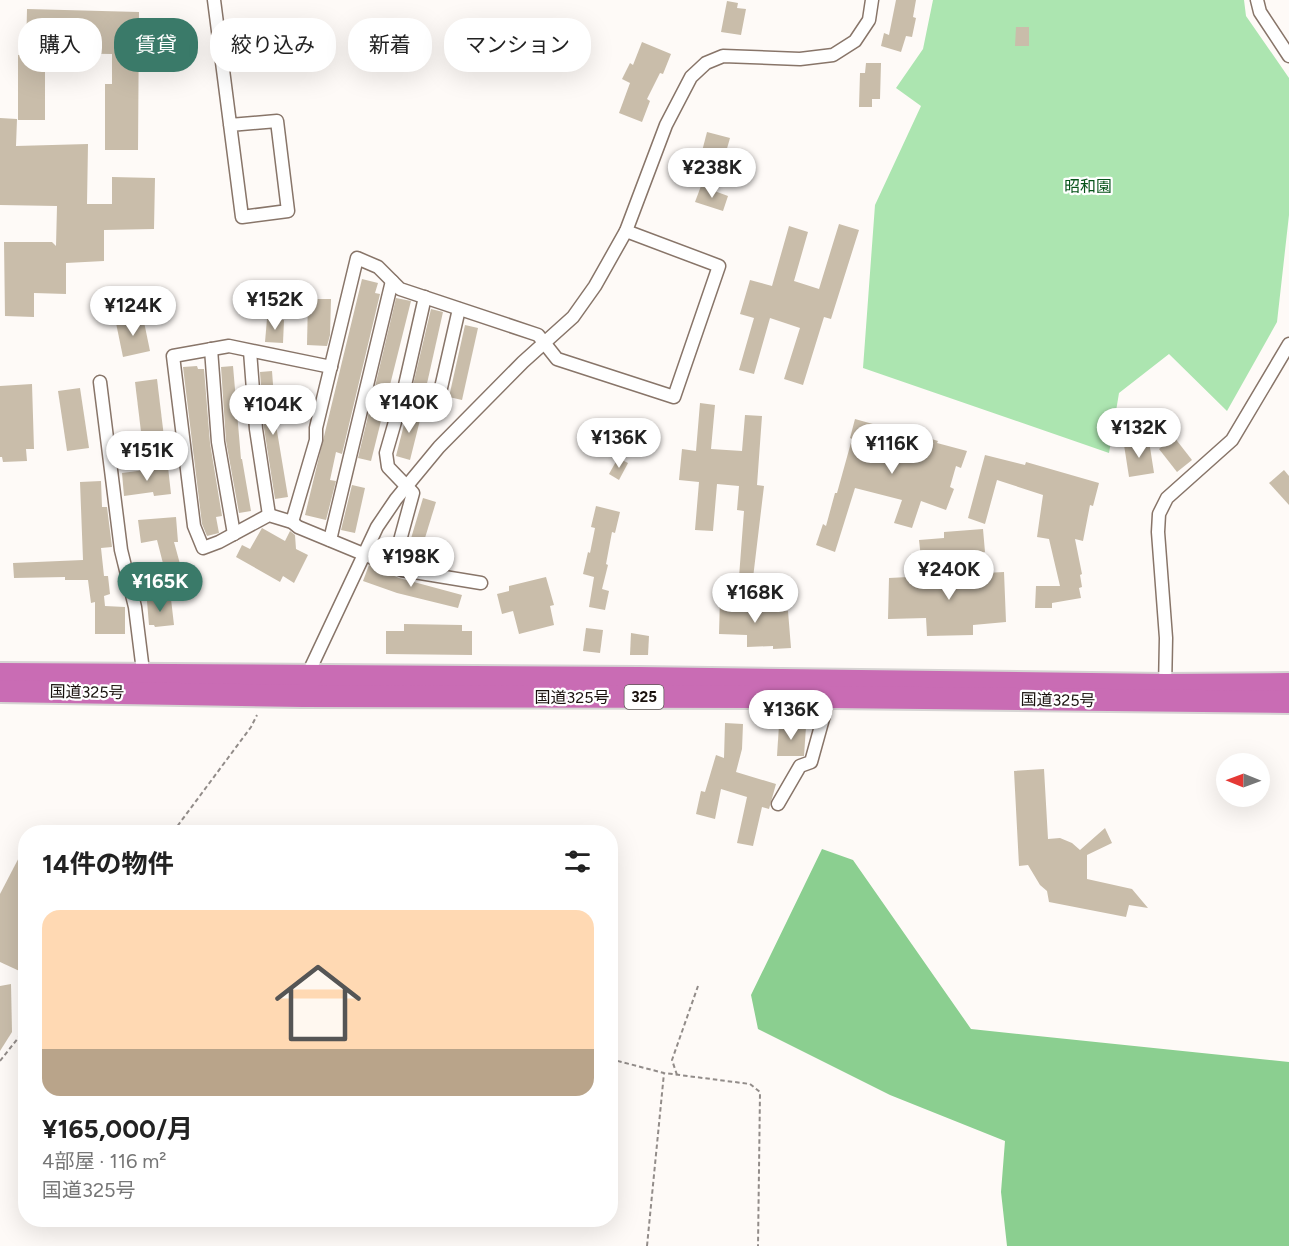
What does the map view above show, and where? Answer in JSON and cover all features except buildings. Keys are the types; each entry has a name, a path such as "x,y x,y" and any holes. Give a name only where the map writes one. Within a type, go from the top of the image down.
{"highway":[{"name":"国道325号","path":"0,674 145,684 829,697 1165,693 1289,684"},
{"name":"国道325号","path":"304,686 627,678 1165,693 1289,702"},
{"name":"国道325号","path":"0,691 145,684"}],"street":[{"path":"214,0 230,125 242,217 288,211 277,121 230,125"},
{"path":"304,686 377,527 406,487 439,447 573,317 595,286 626,231 666,125 692,77 706,63 723,56 800,59 833,55 855,41 869,20 872,0"},
{"path":"1257,0 1260,12 1289,56"},
{"path":"291,522 316,440 316,428 357,258 378,267 400,289 538,335 557,359 674,397 719,266 626,231"},
{"path":"330,540 392,281"},
{"path":"393,566 413,493 388,467 386,453 403,393 425,297"},
{"path":"403,393 438,401 459,309"},
{"path":"1165,693 1166,638 1158,532 1159,514 1167,498 1232,440 1289,344"},
{"path":"331,367 229,346 173,356 194,526 203,548 269,515 291,522 298,527 393,566 426,575 481,584"},
{"path":"211,349 218,442 234,534"},
{"path":"250,351 256,429 269,515"},
{"path":"100,382 121,550 135,607 145,684"},
{"path":"778,804 800,766 811,762 829,697"}],"path":[{"path":"178,825 251,727 258,714"},
{"path":"677,1075 672,1060 698,986"},
{"path":"0,1061 18,1038"},
{"path":"618,1061 664,1073 750,1084 760,1092 758,1246"},
{"path":"647,1246 664,1073"}],"green space":[{"name":"昭和園","path":"933,0 1244,0 1246,16 1289,78 1289,215 1277,322 1227,411 1169,354 1119,393 1109,453 863,368 875,205 921,106 896,88 923,49"},
{"path":"822,849 853,860 971,1029 1289,1062 1289,1246 1007,1246 1001,1192 1005,1141 890,1095 758,1029 751,995"}]}
